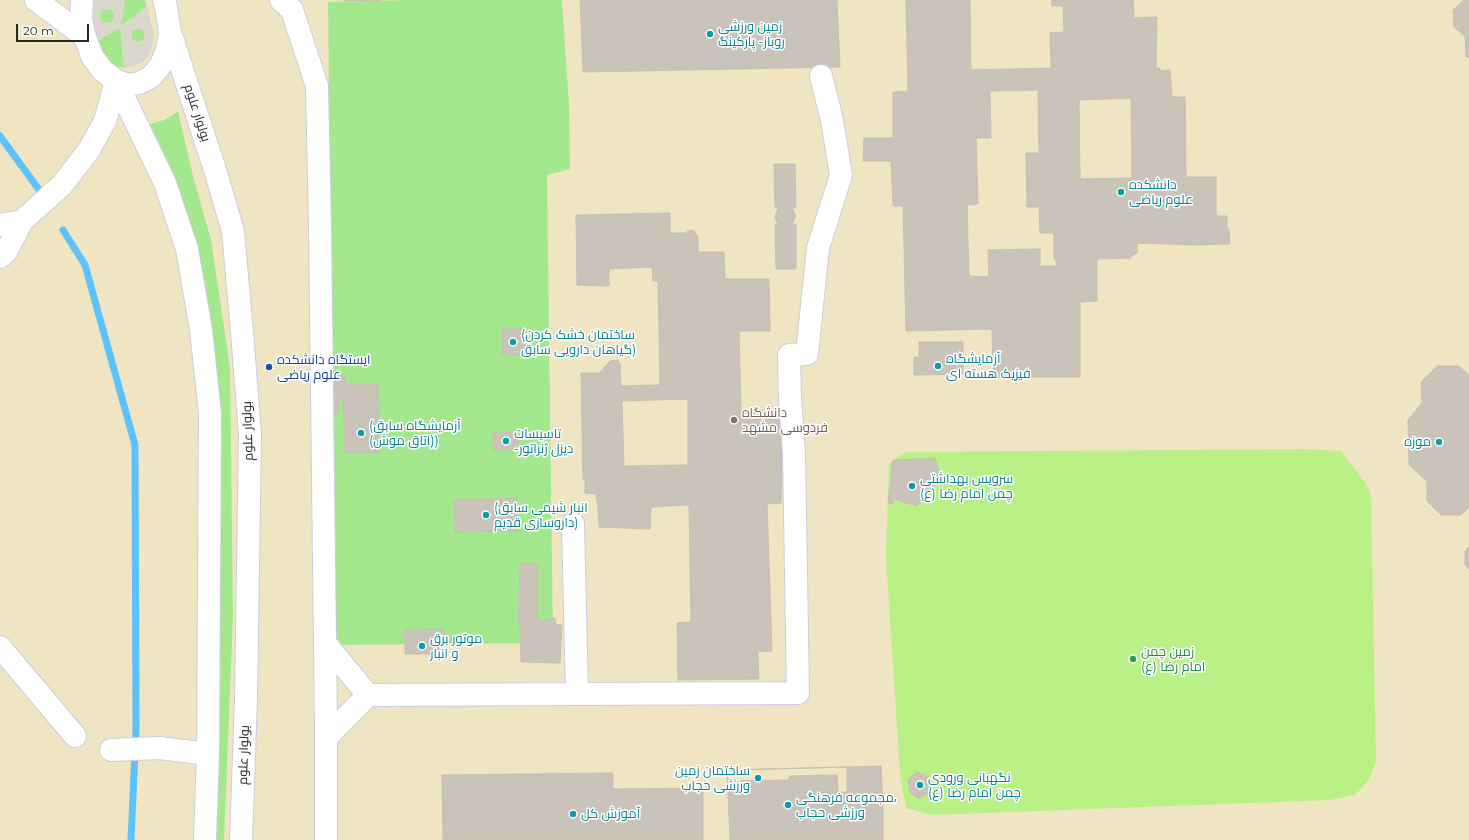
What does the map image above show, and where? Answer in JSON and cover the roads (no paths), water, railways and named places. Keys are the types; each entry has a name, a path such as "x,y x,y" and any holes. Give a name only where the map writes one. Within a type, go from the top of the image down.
{"lane":[{"path":"36,0 85,37"},
{"path":"82,0 81,20 92,56 102,70 116,81 128,85 139,83 150,77 161,66 167,50 170,32 164,0"},
{"path":"281,0 292,10 317,86 325,643 326,840"},
{"name":"بولوار علوم","path":"170,32 215,170 233,232 242,332 250,434 246,699 241,840"},
{"path":"326,738 368,695 798,693 794,453 790,399 789,355 807,354 818,248 841,175 832,120 821,76"},
{"path":"0,257 6,252 22,221 62,185 89,150 105,121 116,81"},
{"path":"116,81 165,183 187,249 201,330 210,413 208,754 205,840"},
{"path":"0,225 22,221"},
{"path":"574,524 578,694"},
{"path":"325,643 368,695"},
{"path":"0,647 75,736"},
{"path":"110,750 159,748 208,754"}],"waterway":[{"path":"0,136 40,191"},
{"path":"63,230 85,265 135,445 136,729 131,840"}],"place":[{"name":"زمین ورزشی روباز- پارکینگ","path":"710,34"},
{"name":"دانشکده علوم ریاضی","path":"1121,192"},
{"name":"(ساختمان خشک کردن گیاهان دارویی سابق)","path":"513,342"},
{"name":"آزمایشگاه فیزیک هسته ای","path":"938,366"},
{"name":"ایستگاه دانشکده علوم ریاضی","path":"269,367"},
{"name":"دانشگاه فردوسی مشهد","path":"734,420"},
{"name":"(آزمایشگاه سابق (اتاق موش))","path":"361,433"},
{"name":"تاسیسات -دیزل ژنراتور","path":"506,441"},
{"name":"موزه","path":"1439,442"},
{"name":"سرویس بهداشتی چمن امام رضا (ع)","path":"912,486"},
{"name":"(انبار شیمی سابق داروسازی قدیم)","path":"486,515"},
{"name":"موتور برق و انبار","path":"422,646"},
{"name":"زمین چمن امام رضا (ع)","path":"1133,659"},
{"name":"ساختمان زمین ورزشی حجاب","path":"758,778"},
{"name":"نگهبانی ورودی چمن امام رضا (ع)","path":"920,785"},
{"name":"مجموعه فرهنگی، ورزشی حجاب","path":"788,805"},
{"name":"آموزش کل","path":"573,814"}]}
